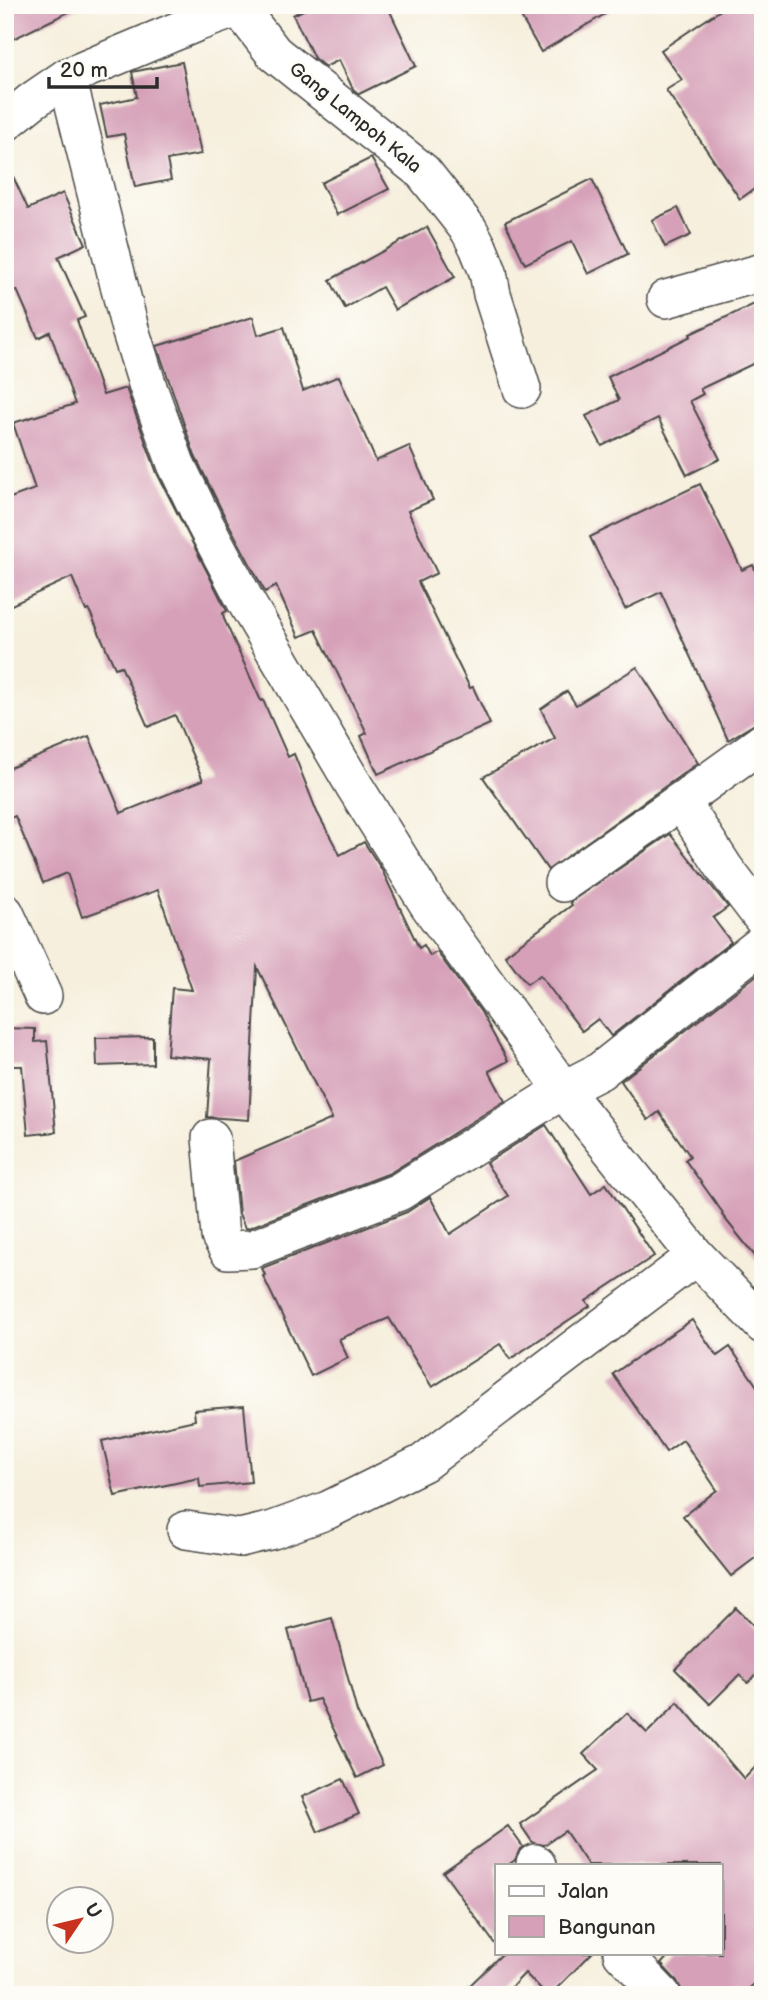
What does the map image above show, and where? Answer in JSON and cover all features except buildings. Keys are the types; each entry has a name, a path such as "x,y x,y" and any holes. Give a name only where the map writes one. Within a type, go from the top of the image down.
{"street":[{"path":"5,123 67,77 193,14 243,7"},
{"name":"Gang Lampoh Kala","path":"243,7 274,52 423,172 469,230 488,272 522,389"},
{"path":"67,77 130,329 149,390 176,464 246,602 355,787 428,904 564,1090 696,1256 763,1325"},
{"path":"666,299 763,272"},
{"path":"563,883 763,742"},
{"path":"681,801 724,869 763,919"},
{"path":"5,913 43,996"},
{"path":"211,1138 220,1236 228,1250 252,1249 400,1192 564,1090 600,1071 763,943"},
{"path":"186,1530 240,1538 273,1530 328,1510 413,1468 696,1256"},
{"path":"623,1954 662,1995"}]}
